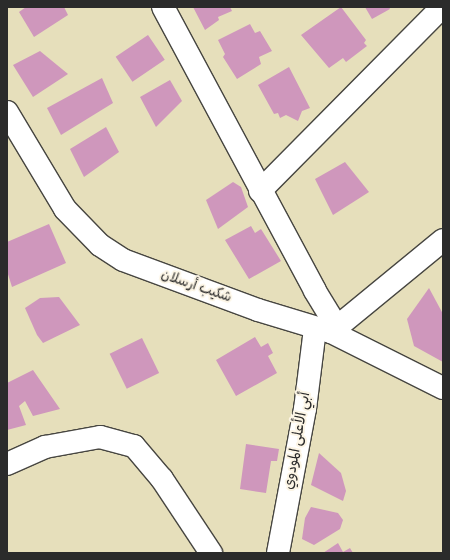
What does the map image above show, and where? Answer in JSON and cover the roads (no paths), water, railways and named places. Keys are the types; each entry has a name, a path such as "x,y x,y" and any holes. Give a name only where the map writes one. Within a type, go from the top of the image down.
{"street":[{"path":"163,7 260,191 328,329 443,240"},
{"path":"260,191 442,7"},
{"name":"شكيب أرسلان","path":"7,112 65,209 100,245 130,263 328,329 443,388"},
{"name":"أبي الأعلى المودوي","path":"278,553 305,410 328,329"},
{"path":"7,464 46,447 100,437 134,446 162,479 211,553"}]}
